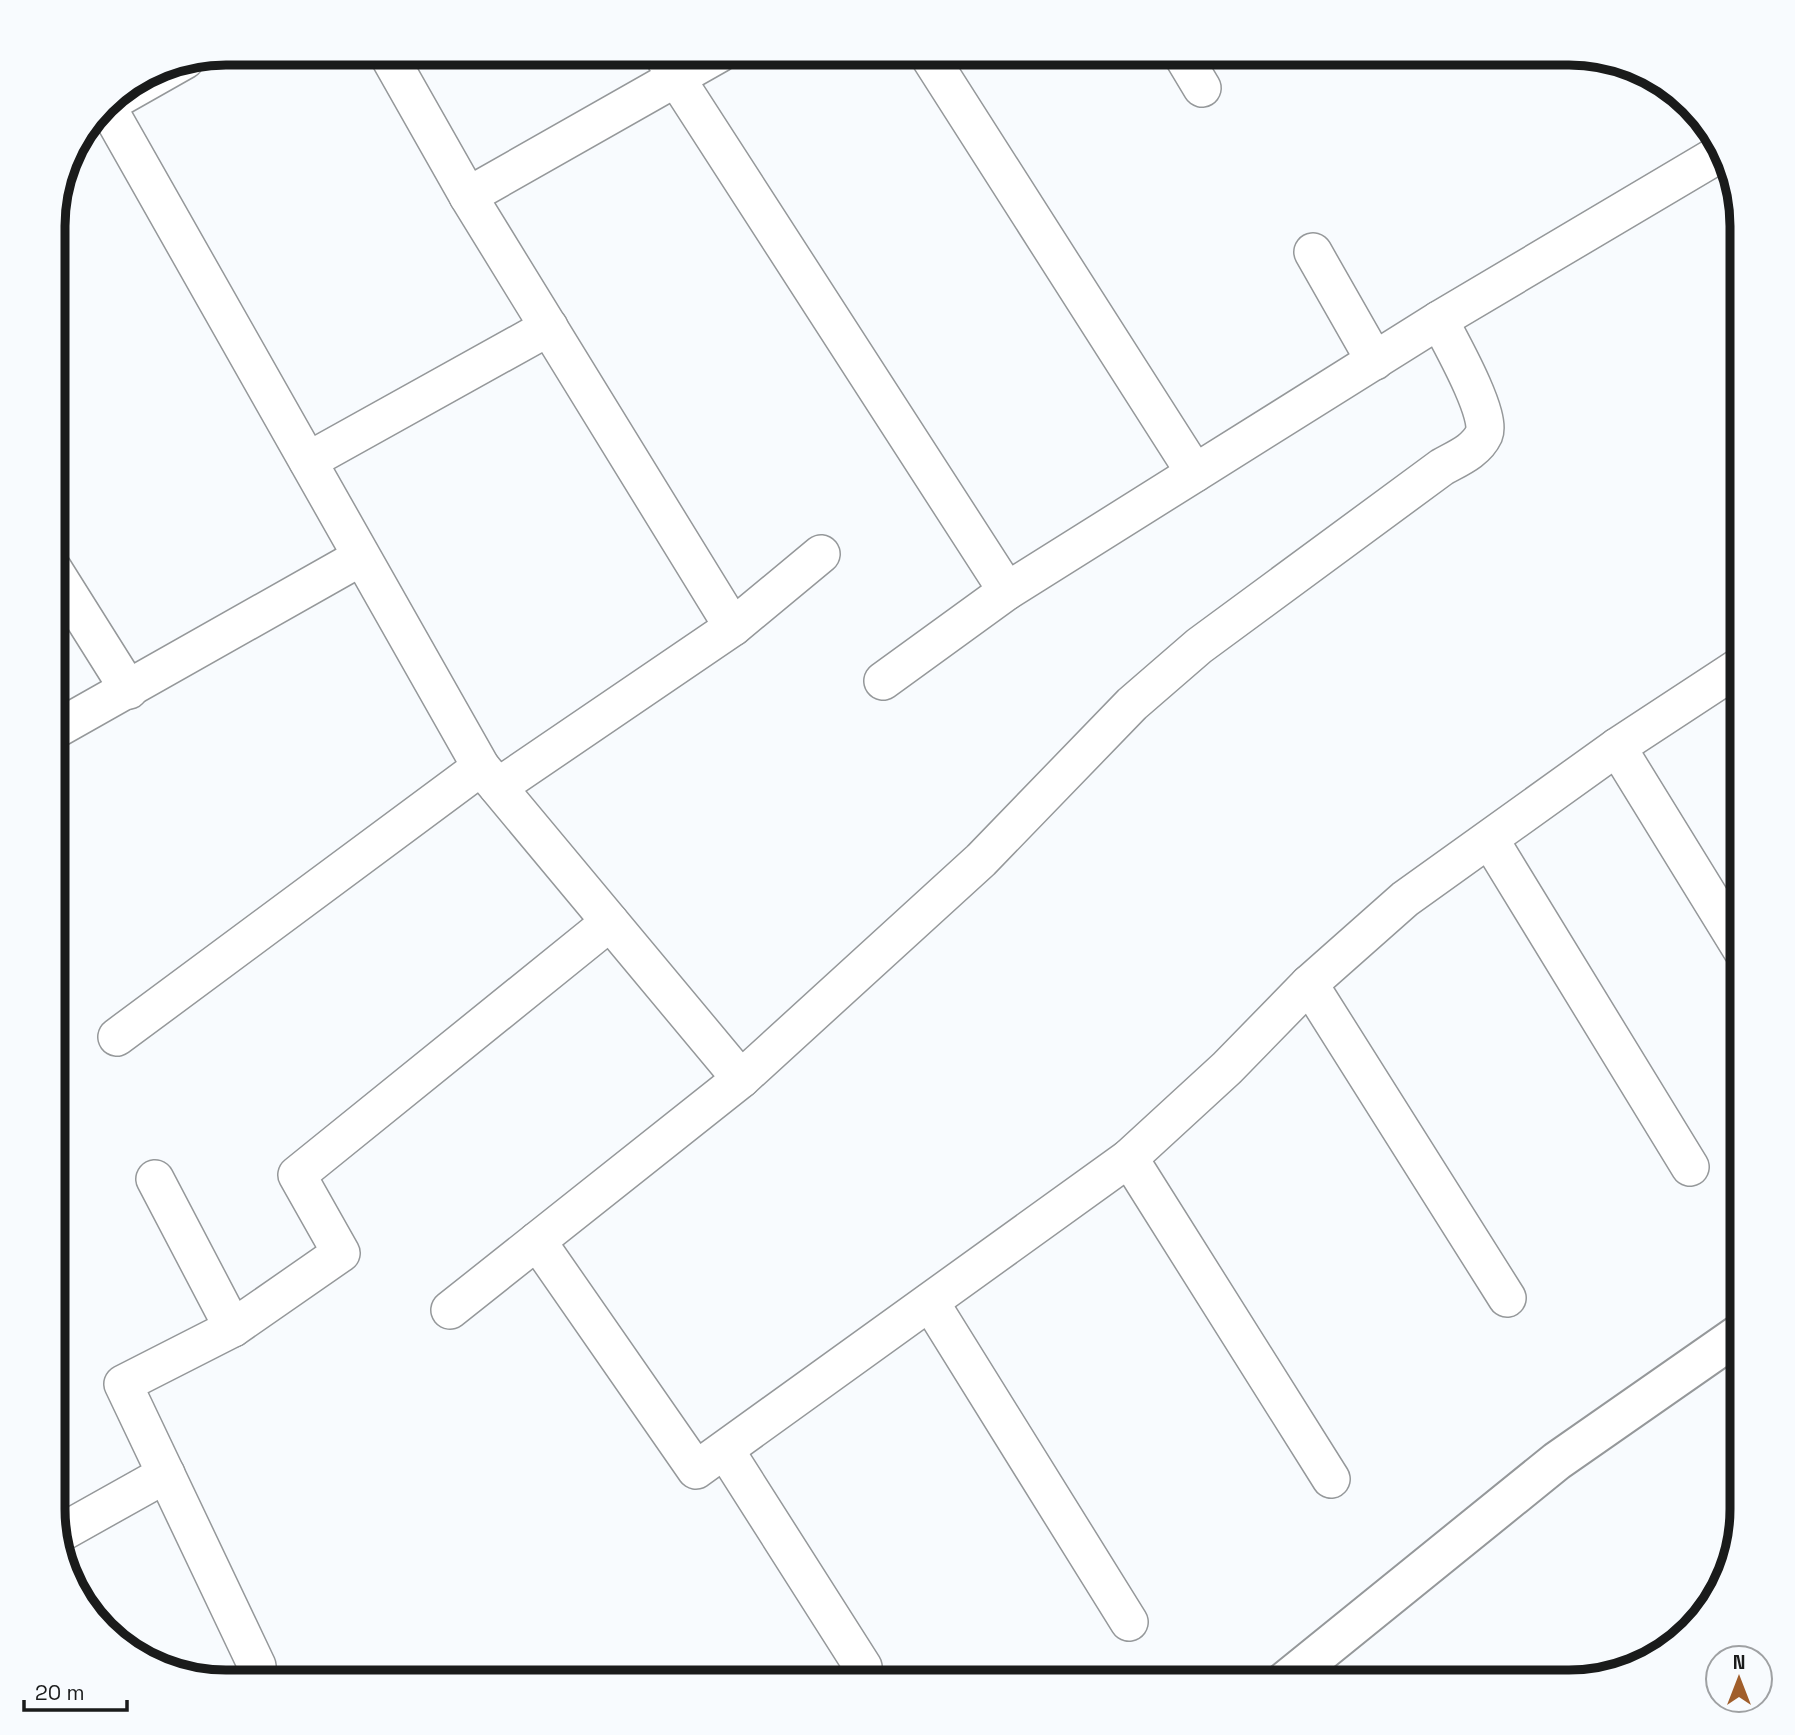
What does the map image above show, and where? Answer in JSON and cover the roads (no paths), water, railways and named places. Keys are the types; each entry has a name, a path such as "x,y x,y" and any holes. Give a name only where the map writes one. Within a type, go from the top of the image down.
{"street":[{"path":"394,65 468,196 733,627"},
{"path":"468,196 669,65 1007,591"},
{"path":"935,65 1195,473"},
{"path":"1188,65 1202,88"},
{"path":"110,114 489,777 741,1079"},
{"path":"883,681 1007,591 1439,320 1715,156"},
{"path":"1313,252 1374,360"},
{"path":"450,1310 741,1079 981,860 1132,704 1199,646 1442,467 1472,450 1485,432 1484,410 1439,320"},
{"path":"308,461 549,327"},
{"path":"117,1037 489,777 733,627 821,554"},
{"path":"65,724 361,557"},
{"path":"65,588 128,690"},
{"path":"537,1241 696,1470 1129,1158 1227,1068 1309,984 1405,900 1617,747 1730,673"},
{"path":"1617,747 1730,931"},
{"path":"1490,840 1690,1167"},
{"path":"257,1666 123,1384 233,1328 341,1253 297,1175 610,922"},
{"path":"1309,984 1507,1298"},
{"path":"1129,1158 1331,1479"},
{"path":"155,1179 233,1328"},
{"path":"930,1302 1129,1622"},
{"path":"1299,1670 1557,1461 1730,1340"},
{"path":"725,1450 863,1667"},
{"path":"66,1530 166,1474"}]}
